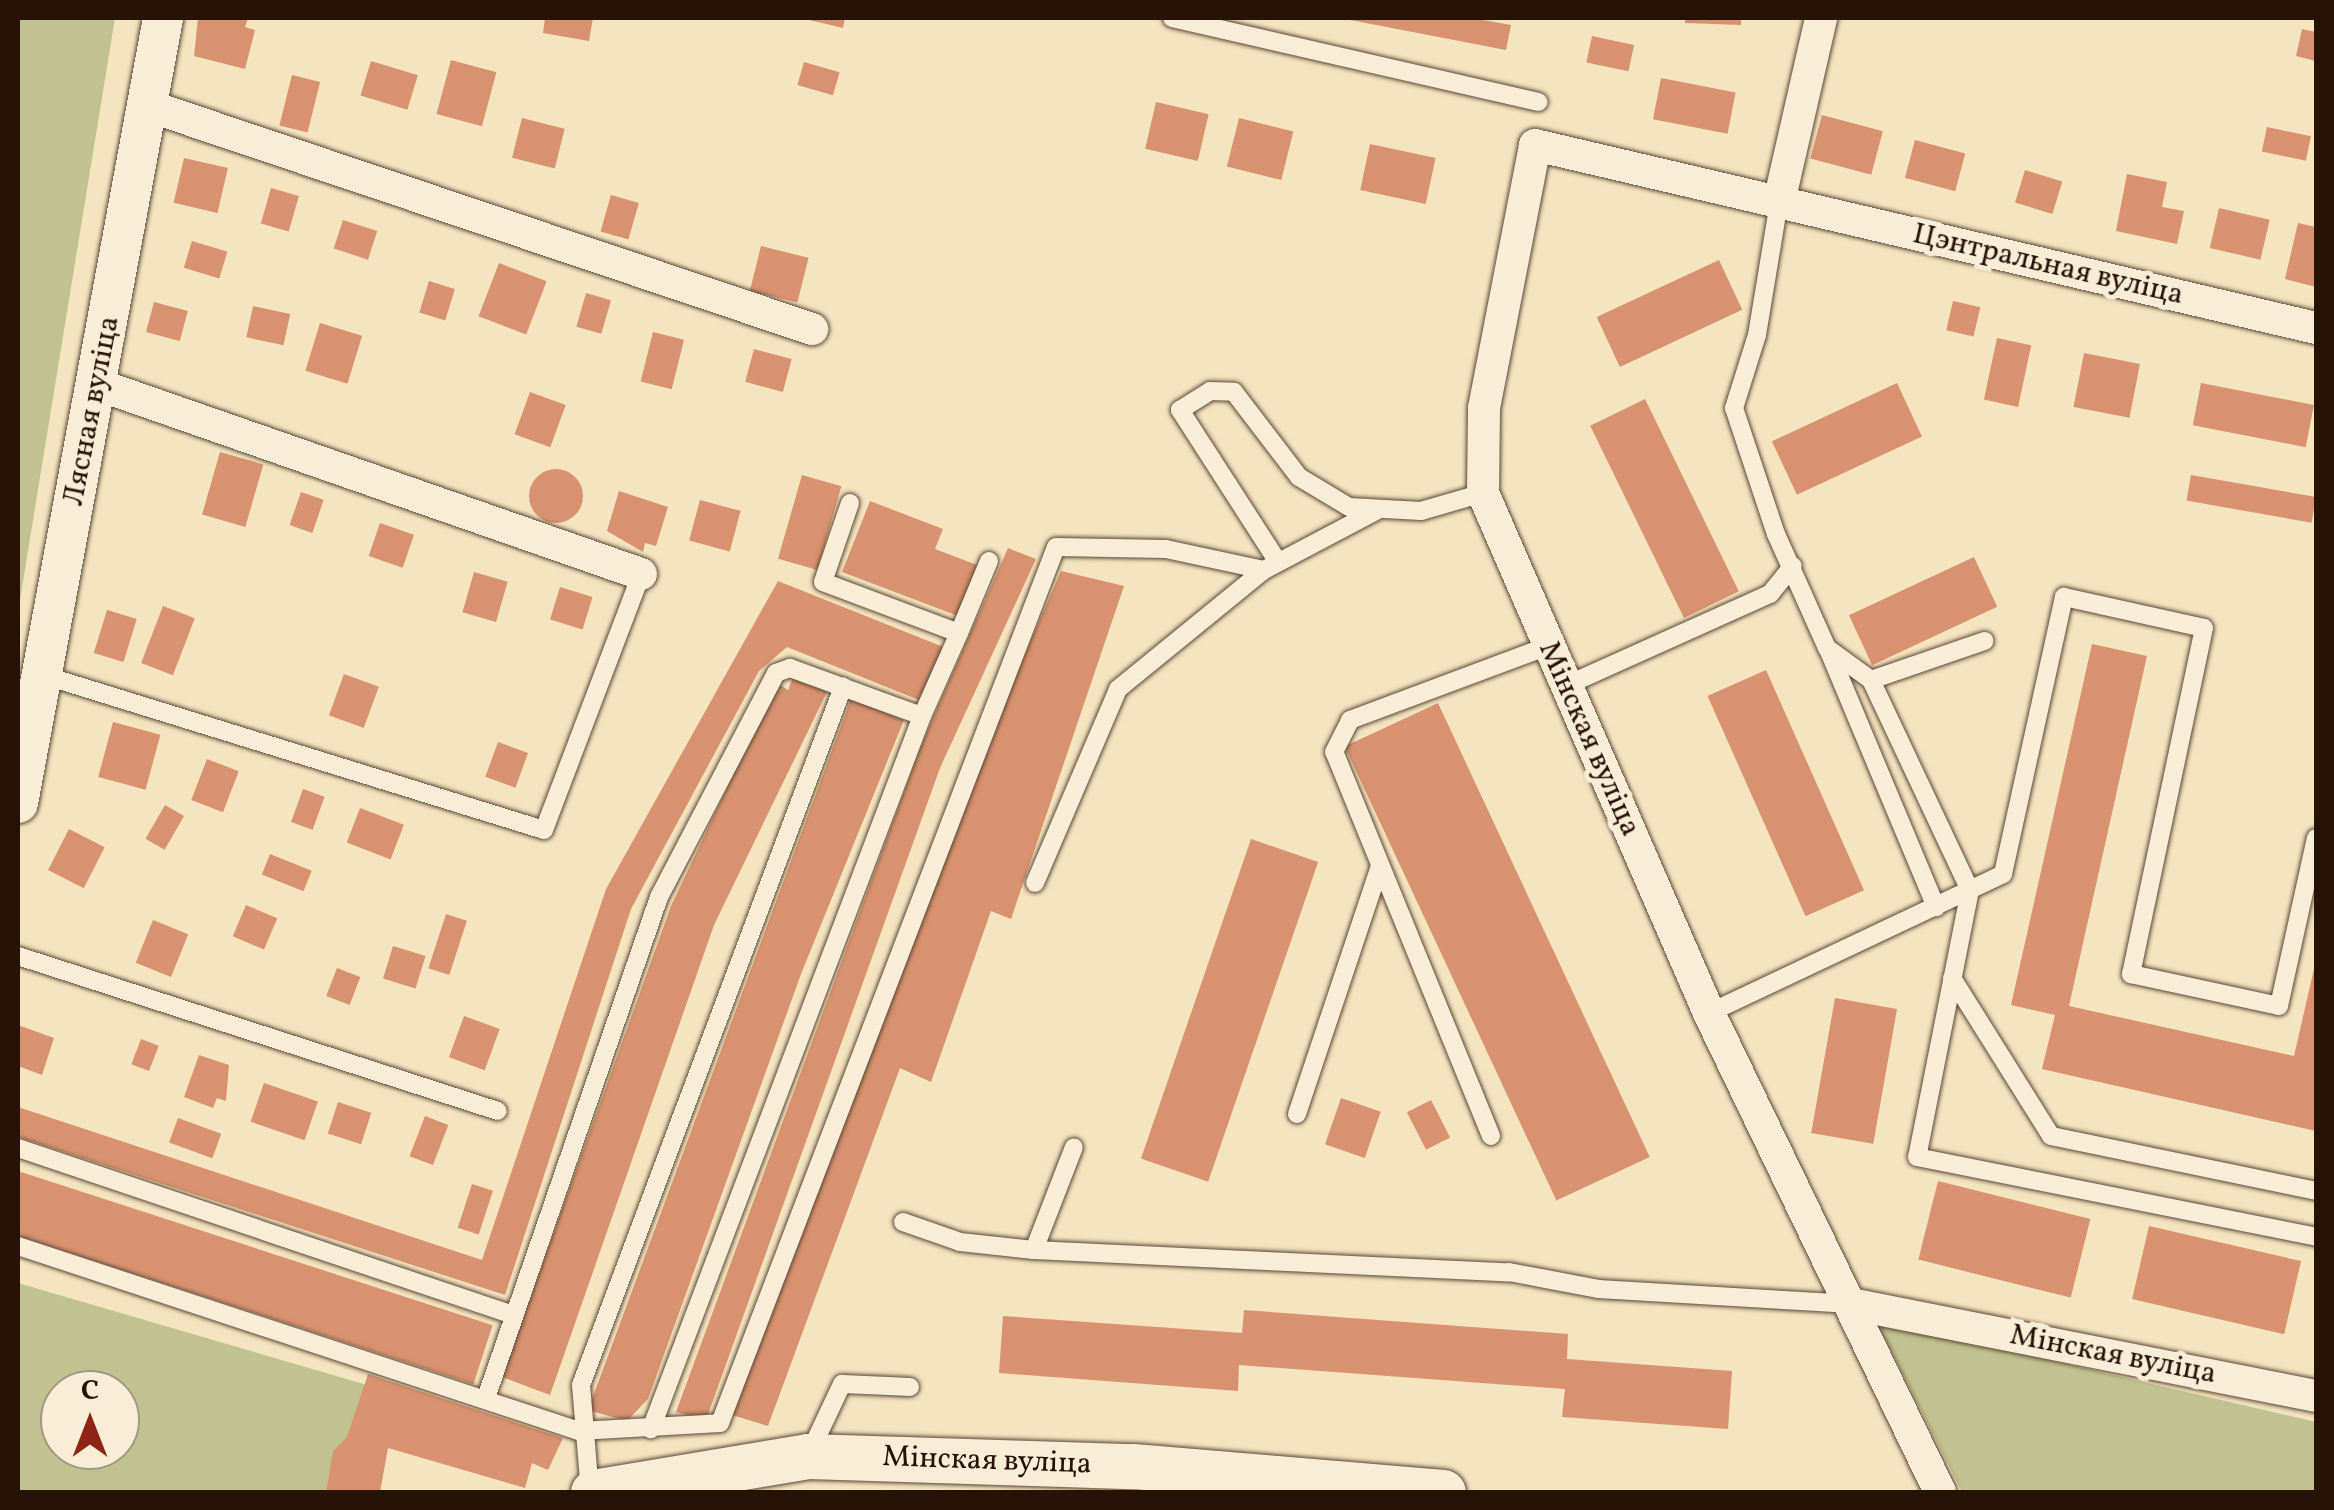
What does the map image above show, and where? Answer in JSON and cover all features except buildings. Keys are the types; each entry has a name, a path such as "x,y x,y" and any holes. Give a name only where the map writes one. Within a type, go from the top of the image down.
{"main road":[{"name":"Мінская вуліца","path":"592,1492 808,1456 1079,1463 1443,1492"}],"street":[{"name":"Лясная вуліца","path":"18,803 99,385 163,18"},
{"path":"1779,202 1821,18"},
{"path":"146,104 812,329"},
{"name":"Цэнтральная вуліца","path":"1534,145 2316,328"},
{"name":"Мінская вуліца","path":"1534,145 1484,408 1483,493 1709,1013 1940,1492"},
{"path":"99,385 641,574"},
{"name":"Мінская вуліца","path":"1851,1304 2316,1396"}],"lane":[{"path":"1172,18 1538,102"},
{"path":"1779,202 1756,335 1734,408 1793,566 1936,907"},
{"path":"1271,566 1180,410 1210,391 1234,392 1300,476 1349,507 1421,511 1483,493"},
{"path":"850,503 823,582 959,634"},
{"path":"1035,884 1118,689 1271,566 1376,511"},
{"path":"18,1246 580,1431 720,1423 1056,548 1166,549 1271,566"},
{"path":"651,1429 922,716 989,561"},
{"path":"1565,686 1770,594 1793,566"},
{"path":"43,675 544,830 641,574"},
{"path":"1709,1013 2003,874 2064,597 2204,628 2131,974 2279,1006 2316,838"},
{"path":"1871,680 1984,641"},
{"path":"1491,1136 1334,752 1350,720 1548,646"},
{"path":"1828,648 1871,680 1970,890 1916,1157 2316,1237"},
{"path":"486,1398 659,897 776,672 790,668 922,716"},
{"path":"592,1492 580,1431 581,1385 843,687"},
{"path":"1297,1114 1380,866"},
{"path":"18,956 498,1111"},
{"path":"1952,978 2051,1136 2316,1191"},
{"path":"1034,1250 1074,1147"},
{"path":"18,1148 513,1315"},
{"path":"903,1222 960,1242 1034,1250 1417,1266 1764,1304 1851,1304"},
{"path":"808,1456 842,1384 910,1386"}],"green space":[{"path":"18,18 115,18 18,612"},
{"path":"18,1283 398,1394 360,1492 18,1492"},
{"path":"1876,1320 2316,1422 2316,1492 1962,1492"}]}
